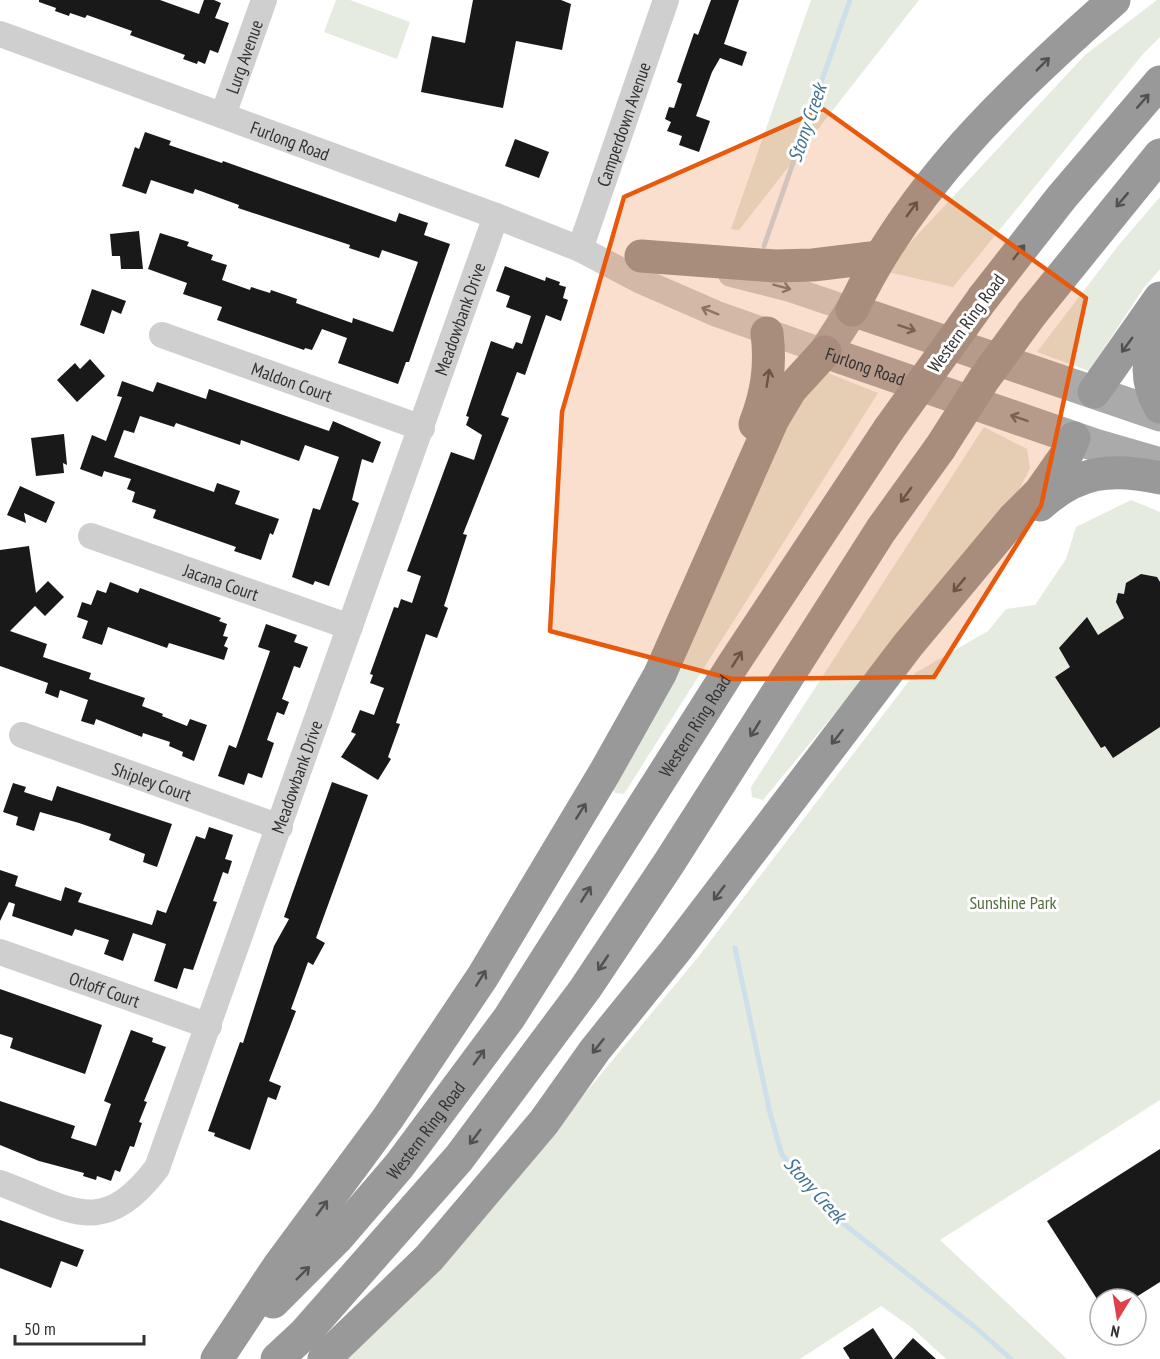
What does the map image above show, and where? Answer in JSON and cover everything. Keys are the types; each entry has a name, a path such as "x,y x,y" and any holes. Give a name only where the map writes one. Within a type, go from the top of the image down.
{"highway":[{"path":"852,310 879,257 927,189 995,111 1050,56 1114,0"},
{"name":"Western Ring Road","path":"217,1359 338,1237 399,1166 508,1018 734,663 890,429 983,298 1061,198 1160,82"},
{"path":"277,1359 305,1333 459,1158 585,989 669,864 881,530 940,448 984,379 1032,313 1160,155"},
{"path":"641,256 775,266 813,265 879,257"},
{"path":"1095,392 1160,298"},
{"path":"695,593 765,398 771,364 767,333"},
{"path":"1160,333 1149,356 1149,377 1160,408"},
{"path":"217,1359 278,1267 388,1118 483,976 660,674 773,419 791,389 825,352"},
{"path":"324,1359 429,1258 544,1122 595,1050 675,951 908,645 1045,484 1068,452 1074,438"},
{"path":"997,541 1049,496 1071,483 1096,473 1120,471 1160,478"}],"main road":[{"path":"825,352 852,310"},
{"name":"Furlong Road","path":"852,310 1160,415"},
{"name":"Furlong Road","path":"825,352 1074,438 1160,464"},
{"path":"1074,438 1095,392"}],"street":[{"name":"Lurg Avenue","path":"224,115 264,0"},
{"name":"Camperdown Avenue","path":"580,249 666,0"},
{"name":"Furlong Road","path":"0,34 496,216 580,249 668,293 767,333 825,352"},
{"name":"Meadowbank Drive","path":"0,1183 87,1214 112,1210 123,1203 145,1184 157,1168 496,216"},
{"name":"Furlong Road","path":"580,249 641,256 756,280 852,310"},
{"name":"Maldon Court","path":"162,335 422,428"},
{"name":"Jacana Court","path":"91,536 350,627"},
{"name":"Shipley Court","path":"22,735 280,827"},
{"name":"Orloff Court","path":"0,952 209,1026"}],"highlighted area":[{"path":"823,109 1086,298 1041,506 934,677 732,679 550,631 562,412 624,197"}],"green space":[{"path":"336,0 350,0 410,22 397,59 324,32"},
{"path":"811,0 919,0 739,230 731,229"},
{"path":"1160,0 1160,37 1143,54 953,287 884,271 1085,55"},
{"path":"1160,197 1160,269 1143,289 1089,371 1037,352 1118,246"},
{"path":"818,373 828,373 878,393 624,794 615,793 611,785 782,425"},
{"path":"984,427 1027,449 1030,468 1018,492 763,800 752,797 751,787"},
{"name":"Sunshine Park","path":"1131,500 1160,512 1160,1100 940,1240 1067,1359 946,1359 911,1327 881,1306 800,1359 347,1359 422,1288 699,956 915,673 988,631 1006,609 1035,605 1066,559 1076,527"}],"building":[{"path":"39,0 160,0 199,14 204,0 214,0 221,3 215,18 229,23 218,53 210,50 205,64 198,61 197,64 183,59 185,55 130,35 132,31 87,15 85,18 70,13 69,16 55,11 56,8 39,2"},
{"path":"473,0 561,0 571,4 562,50 516,41 503,108 421,92 432,36 465,43"},
{"path":"711,0 739,0 724,44 747,52 742,66 720,58 712,72 696,116 710,121 699,152 679,145 682,136 667,131 671,122 665,119 669,107 674,108 682,84 677,82 694,33 698,35"},
{"path":"145,132 171,141 169,145 222,163 223,161 396,222 399,213 428,223 424,235 450,244 409,362 406,362 398,384 338,363 347,338 322,329 312,350 305,348 304,350 217,320 222,307 183,294 187,283 148,269 160,233 189,242 187,246 213,255 211,260 227,265 222,280 250,290 251,287 270,293 271,290 297,299 296,303 352,323 353,318 393,332 418,262 382,250 379,258 349,248 350,245 238,208 239,205 195,189 193,194 151,180 146,194 122,186 135,147 139,149"},
{"path":"515,139 549,152 539,178 505,166"},
{"path":"139,231 143,269 121,269 120,256 112,256 110,234"},
{"path":"505,266 545,281 546,277 560,282 559,285 566,287 563,298 568,300 561,321 546,315 525,375 517,372 501,415 509,418 463,534 467,535 444,606 448,608 437,638 426,634 396,723 400,724 388,757 391,759 378,780 341,757 356,734 351,732 360,710 374,715 384,688 370,683 373,675 370,674 394,607 398,608 401,599 412,603 421,576 407,571 451,452 474,460 482,435 466,425 469,417 466,416 491,341 513,349 516,342 522,344 531,316 506,307 510,296 496,291"},
{"path":"92,289 126,301 121,314 112,310 104,334 80,325"},
{"path":"90,359 105,376 77,402 57,380 75,363 80,369"},
{"path":"122,381 153,392 157,382 206,399 209,389 329,431 333,421 381,442 373,463 362,459 352,500 359,503 329,586 315,581 313,585 292,577 313,508 320,510 339,457 305,445 299,461 241,440 240,445 176,423 174,427 140,416 134,433 124,430 114,457 214,492 217,483 240,491 235,504 279,519 273,535 270,533 261,560 234,551 236,547 153,518 156,510 132,502 135,492 127,489 131,479 104,471 102,477 80,469 92,435 106,441 122,397 117,396"},
{"path":"64,434 67,465 63,463 64,473 36,476 31,438"},
{"path":"20,486 55,502 46,523 24,513 26,523 7,515"},
{"path":"29,546 36,593 48,581 64,597 45,616 35,606 10,631 47,644 43,657 91,673 89,679 145,698 142,706 163,714 162,716 187,726 190,719 207,725 194,761 182,756 183,752 169,746 170,742 143,733 142,737 96,719 94,725 81,721 88,700 60,690 58,698 45,693 48,683 0,666 0,550"},
{"path":"1141,574 1157,577 1160,582 1160,727 1113,758 1105,746 1101,748 1055,677 1070,667 1059,648 1087,617 1098,635 1124,618 1116,602 1118,593 1124,594 1126,583"},
{"path":"110,582 138,593 140,588 221,618 219,621 227,624 223,636 228,637 224,646 228,648 224,660 169,643 167,648 108,627 102,645 82,638 88,621 77,617 82,602 91,605 97,590 106,593"},
{"path":"266,624 297,635 294,642 308,647 300,668 294,666 282,699 289,702 284,715 277,712 267,740 274,743 262,778 248,773 244,785 218,776 229,745 236,748 270,651 258,647"},
{"path":"332,782 368,795 316,938 325,943 313,965 308,962 291,1009 296,1011 269,1081 281,1086 276,1100 268,1097 250,1150 214,1136 215,1133 208,1131 240,1042 243,1043 274,946 289,919 284,917"},
{"path":"13,783 26,787 24,792 52,801 57,786 172,824 157,867 143,862 145,854 109,840 111,834 79,823 40,812 34,831 16,825 18,817 3,812"},
{"path":"209,827 233,835 225,859 232,861 228,874 223,872 213,901 217,902 193,970 184,968 177,989 154,981 166,944 133,933 123,961 104,954 109,940 75,929 72,936 12,916 15,904 9,902 0,921 0,870 18,876 15,886 61,901 65,887 82,893 78,902 152,925 157,910 166,913 196,836 205,839"},
{"path":"0,989 102,1025 85,1074 10,1048 13,1038 0,1034"},
{"path":"131,1030 153,1038 152,1042 166,1047 144,1101 147,1102 139,1122 142,1123 134,1147 130,1146 120,1172 115,1170 111,1181 97,1176 96,1180 83,1176 84,1173 39,1161 0,1145 0,1101 75,1126 71,1138 96,1146 111,1104 104,1101"},
{"path":"1160,1149 1160,1282 1148,1290 1148,1287 1089,1287 1047,1221"},
{"path":"0,1220 84,1250 77,1267 61,1261 51,1288 0,1268"},
{"path":"873,1328 893,1359 850,1359 843,1348"},
{"path":"913,1338 936,1359 894,1359"}],"waterway":[{"name":"Stony Creek","path":"764,246 850,0"},
{"name":"Stony Creek","path":"735,948 770,1113 782,1155 840,1221 976,1328 1011,1359"}]}
